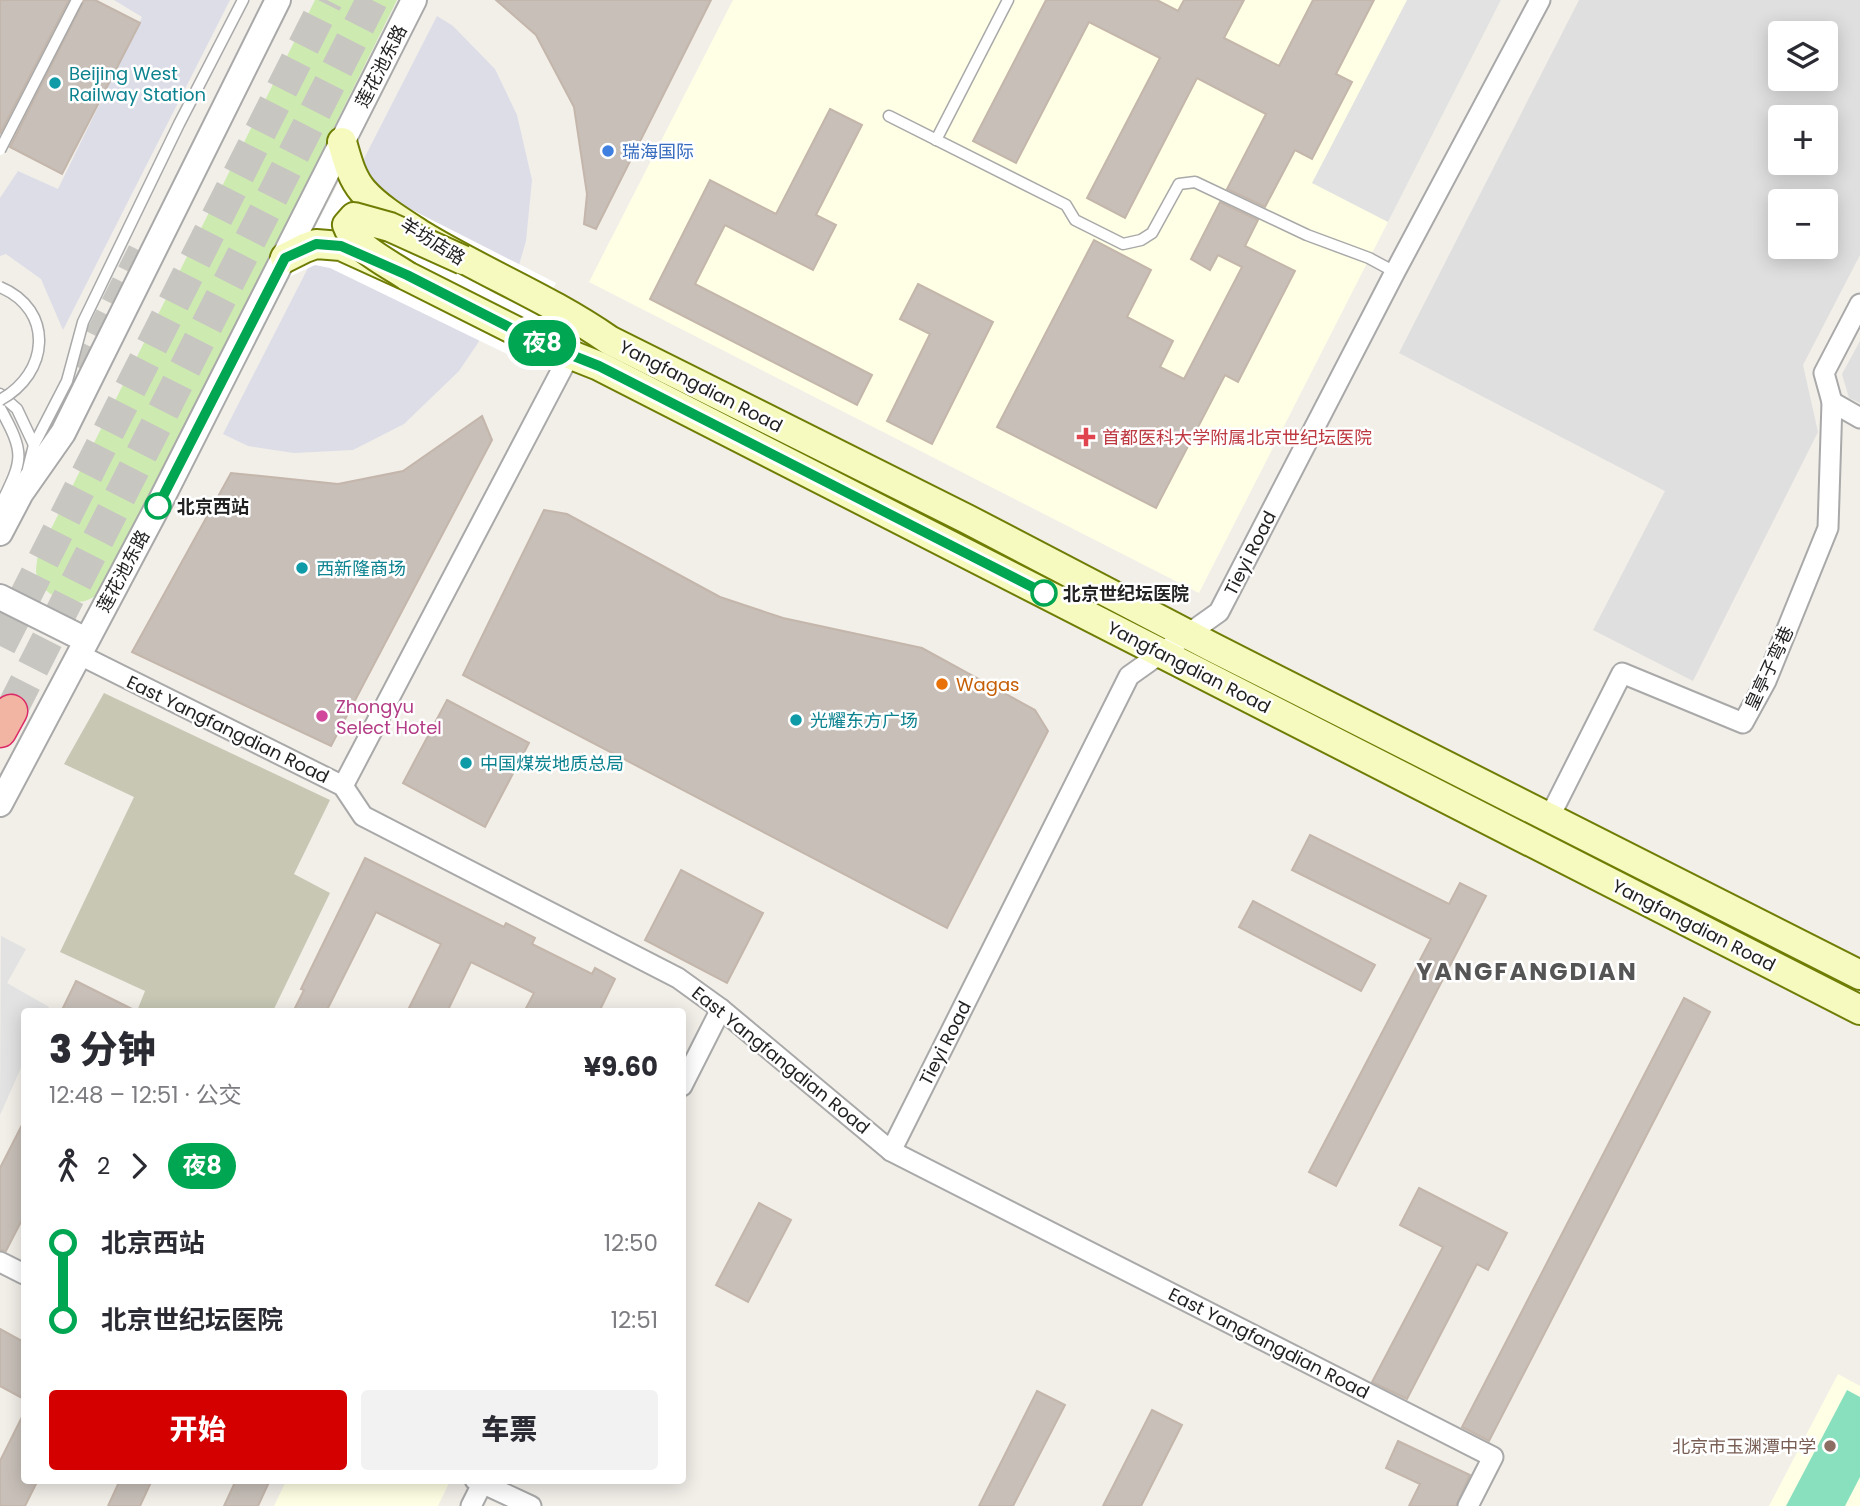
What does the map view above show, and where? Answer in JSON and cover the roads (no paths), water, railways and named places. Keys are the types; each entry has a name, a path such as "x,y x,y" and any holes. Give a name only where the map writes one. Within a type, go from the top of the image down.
{"main road":[{"name":"羊坊店路","path":"346,155 363,191 398,220 463,261 556,306"},
{"path":"407,275 350,233 347,225 354,218 390,227 463,261"},
{"name":"Yangfangdian Road","path":"295,253 316,244 341,246 407,275 536,341 599,366 1860,1010"},
{"name":"Yangfangdian Road","path":"556,306 609,340 967,519 1186,634 1860,975"}],"street":[{"path":"0,554 278,0"},
{"name":"莲花池东路","path":"0,804 346,155 414,0"},
{"name":"Tieyi Road","path":"891,1151 1129,676 1219,612 1540,0"},
{"path":"1860,304 1824,373 1832,402 1860,418"},
{"path":"343,786 570,354"},
{"name":"皇亭子弯巷","path":"1550,817 1622,673 1743,723 1766,681 1828,528 1832,402"},
{"path":"0,533 21,493 63,433"},
{"path":"0,597 82,647"},
{"name":"East Yangfangdian Road","path":"82,647 343,786 363,817 678,978 721,1009 891,1151 1493,1457 1468,1506"},
{"path":"686,1078 721,1009"},
{"path":"0,1262 21,1272"},
{"path":"471,1506 479,1484"},
{"path":"484,1484 531,1506"}],"lane":[{"path":"0,150 77,0"},
{"path":"21,493 34,445 67,381 88,310 243,0"},
{"path":"936,140 1008,0"},
{"path":"889,116 1066,205 1074,220 1123,244 1142,240 1152,233 1179,184 1195,183 1307,235 1369,258 1395,272"},
{"path":"0,287 15,295 30,310 39,335 37,356 31,373 14,392 0,400"},
{"path":"0,394 17,409 34,445"},
{"path":"0,408 20,450 14,476 0,506"}],"tunnel":[{"path":"0,646 327,0"},
{"path":"11,711 372,0"},
{"path":"32,465 143,244"}],"place":[{"name":"Beijing West Railway Station","path":"55,83"},
{"name":"瑞海国际","path":"608,151"},
{"name":"首都医科大学附属北京世纪坛医院","path":"1086,437"},
{"name":"北京西站","path":"158,506"},
{"name":"西新隆商场","path":"302,568"},
{"name":"北京世纪坛医院","path":"1044,593"},
{"name":"Wagas","path":"942,684"},
{"name":"Zhongyu Select Hotel","path":"322,716"},
{"name":"光耀东方广场","path":"796,720"},
{"name":"中国煤炭地质总局","path":"466,763"},
{"name":"北京市玉渊潭中学","path":"1830,1446"}],"district":[{"name":"YANGFANGDIAN","path":"1527,971"}]}
